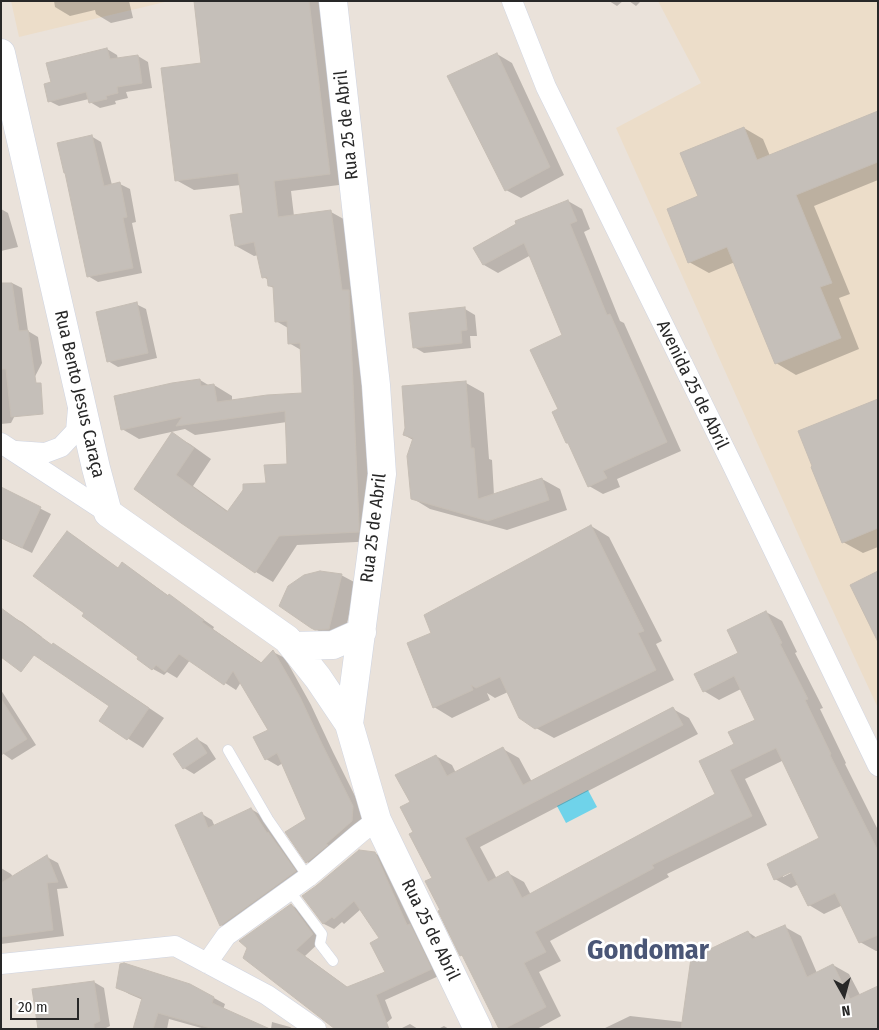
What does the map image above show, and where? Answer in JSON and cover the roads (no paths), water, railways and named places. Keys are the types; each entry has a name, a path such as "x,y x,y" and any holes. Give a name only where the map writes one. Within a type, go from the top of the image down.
{"main road":[{"name":"Rua 25 de Abril","path":"333,1 376,385 382,474 349,724 377,820 478,1029"},
{"name":"Rua Bento Jesus Caraça","path":"1,53 79,396 108,513"},
{"path":"108,513 287,639 318,678 349,724"},
{"path":"293,646 333,645 362,632"}],"street":[{"name":"Avenida 25 de Abril","path":"512,1 546,88 878,766"},
{"path":"8,447 45,452 61,447 76,431 79,396"},
{"path":"8,447 108,513"},
{"path":"207,964 226,936 308,876 377,820"},
{"path":"1,964 174,946 267,996 316,1029"}],"lane":[{"path":"228,750 268,819 308,876"},
{"path":"289,890 322,934 320,944 333,961"}],"water":[{"path":"588,790 597,807 566,823 557,806"}],"district":[{"name":"Gondomar","path":"648,951"}]}
